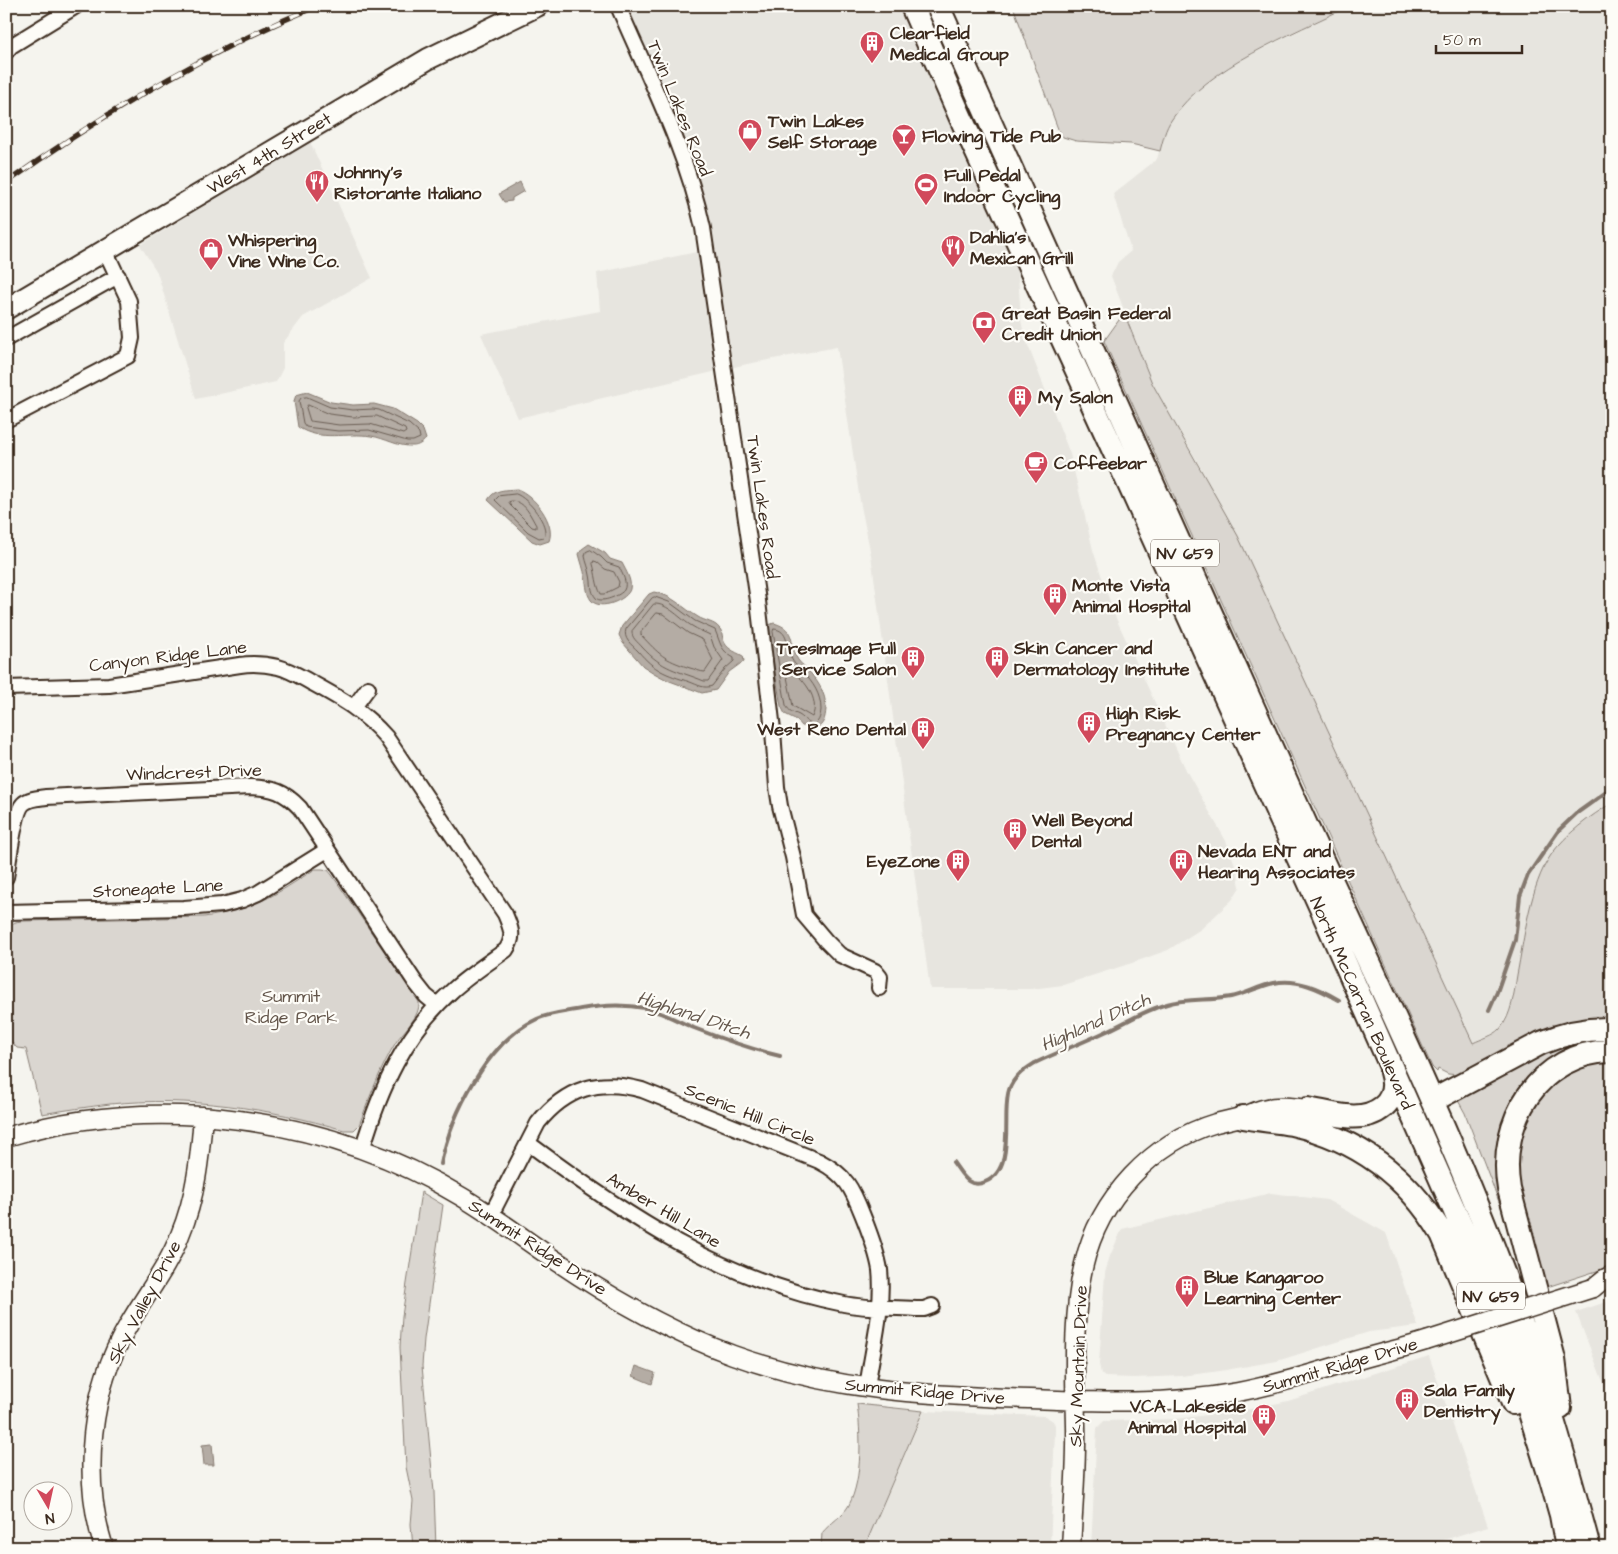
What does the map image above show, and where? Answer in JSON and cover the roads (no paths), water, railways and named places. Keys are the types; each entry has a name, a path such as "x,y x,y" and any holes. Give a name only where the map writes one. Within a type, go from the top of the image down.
{"main road":[{"name":"West 4th Street","path":"6,310 428,59 537,6"},
{"name":"North McCarran Boulevard","path":"912,6 960,116 1320,906 1490,1294 1552,1480 1561,1515 1565,1548"},
{"name":"North McCarran Boulevard","path":"938,6 1048,246 1293,796 1450,1142 1507,1282 1552,1417 1589,1548"},
{"path":"1026,258 1048,246"},
{"path":"1432,1101 1541,1042 1585,1030 1612,1029"},
{"path":"1568,1472 1554,1359 1509,1189 1506,1161 1512,1129 1519,1111 1540,1081 1557,1067 1572,1059 1587,1054 1612,1051"},
{"path":"1308,1109 1347,1116 1362,1116 1384,1106 1391,1099 1394,1091 1394,1082 1385,1055"},
{"path":"1243,1117 1299,1126 1345,1143 1385,1167 1411,1191 1430,1213 1451,1254 1515,1408 1565,1548"}],"street":[{"path":"6,52 11,46 76,6"},
{"name":"Twin Lakes Road","path":"618,6 684,162 703,228 758,601 773,730 777,788 794,858 804,915 840,955 875,971 880,977 879,988"},
{"path":"6,420 128,356 132,338 129,301 106,250"},
{"path":"6,339 118,276"},
{"name":"Canyon Ridge Lane","path":"6,688 109,686 254,663 288,670 354,707 371,720 399,756 505,914 511,927 512,936 506,950 470,976 437,1006"},
{"path":"354,707 368,688"},
{"name":"Windcrest Drive","path":"6,877 16,818 23,804 28,800 46,797 266,787 279,791 291,798 300,808 415,982 437,1006"},
{"name":"Stonegate Lane","path":"6,912 184,908 222,905 242,900 258,893 327,850"},
{"path":"362,1150 380,1096 395,1063 412,1035 437,1006"},
{"name":"Scenic Hill Circle","path":"491,1216 538,1123 560,1101 592,1086 624,1085 642,1090 819,1161 841,1175 855,1196 877,1254 880,1272 878,1308 866,1388"},
{"name":"Sky Mountain Drive","path":"1071,1548 1076,1427 1074,1401 1081,1280 1090,1244 1103,1216 1128,1180 1157,1154 1192,1132 1271,1107 1308,1109"},
{"name":"Summit Ridge Drive","path":"6,1137 43,1128 109,1118 141,1116 203,1116 278,1126 305,1133 386,1159 442,1186 609,1294 672,1329 734,1355 802,1376 866,1388 939,1395 1126,1402 1174,1401 1238,1392 1274,1385 1426,1341 1593,1288 1612,1288"},
{"name":"Sky Valley Drive","path":"104,1548 98,1522 92,1478 94,1428 98,1404 114,1354 128,1325 160,1274 180,1236 189,1211 196,1180 203,1116"},
{"name":"Amber Hill Lane","path":"528,1144 640,1221 700,1256 730,1269 791,1291 846,1305 916,1309 932,1306"},
{"name":"Summit Ridge Drive","path":"1593,1288 1612,1275"}],"water":[{"path":"520,182 524,191 512,198 512,201 504,202 499,194"},
{"path":"307,392 331,402 353,405 374,404 393,409 417,424 423,430 426,439 417,445 407,446 371,436 324,435 306,432 298,427 294,401 296,395"},
{"path":"517,489 530,497 542,510 549,526 549,541 540,544 532,541 488,500 490,496 497,492"},
{"path":"589,544 605,553 610,559 622,563 628,576 630,589 628,593 613,603 601,605 595,603 589,597 579,554"},
{"path":"654,592 672,599 698,617 717,626 721,630 726,645 743,656 744,661 729,672 716,690 702,693 667,680 643,666 623,643 619,635 622,626 649,594"},
{"path":"774,623 782,626 790,634 798,660 814,677 823,692 826,703 825,716 822,723 816,729 802,726 797,720 785,714 781,706 768,631 769,625"},
{"path":"636,1366 655,1373 652,1384 633,1376"},
{"path":"212,1444 214,1465 204,1465 202,1445"}],"waterway":[{"name":"Highland Ditch","path":"1489,1010 1515,940 1520,896 1528,875 1559,830 1577,813 1612,788"},
{"name":"Highland Ditch","path":"953,1162 966,1179 974,1184 985,1182 995,1175 1001,1166 1005,1154 1007,1101 1011,1085 1017,1077 1035,1063 1151,1010 1175,1002 1231,997 1268,984 1283,982 1300,983 1339,1000"},
{"name":"Highland Ditch","path":"441,1164 453,1123 474,1081 503,1044 519,1029 542,1017 605,1006 645,1008 726,1040 780,1056"}],"railway":[{"path":"6,183 43,157 157,85 236,43 317,6"}],"place":[{"name":"Clearfield Medical Group","path":"872,64"},
{"name":"Twin Lakes Self Storage","path":"750,152"},
{"name":"Flowing Tide Pub","path":"904,157"},
{"name":"Johnny's Ristorante Italiano","path":"317,203"},
{"name":"Full Pedal Indoor Cycling","path":"926,206"},
{"name":"Dahlia's Mexican Grill","path":"953,268"},
{"name":"Whispering Vine Wine Co.","path":"211,271"},
{"name":"Great Basin Federal Credit Union","path":"984,344"},
{"name":"My Salon","path":"1020,418"},
{"name":"Coffeebar","path":"1036,484"},
{"name":"Monte Vista Animal Hospital","path":"1055,616"},
{"name":"TresImage Full Service Salon","path":"913,679"},
{"name":"Skin Cancer and Dermatology Institute","path":"997,679"},
{"name":"High Risk Pregnancy Center","path":"1089,744"},
{"name":"West Reno Dental","path":"923,750"},
{"name":"Well Beyond Dental","path":"1015,851"},
{"name":"EyeZone","path":"958,882"},
{"name":"Nevada ENT and Hearing Associates","path":"1181,882"},
{"name":"Blue Kangaroo Learning Center","path":"1187,1308"},
{"name":"Sala Family Dentistry","path":"1407,1421"},
{"name":"VCA Lakeside Animal Hospital","path":"1264,1437"}],"park label":[{"name":"Summit Ridge Park","path":"291,1006"}]}
